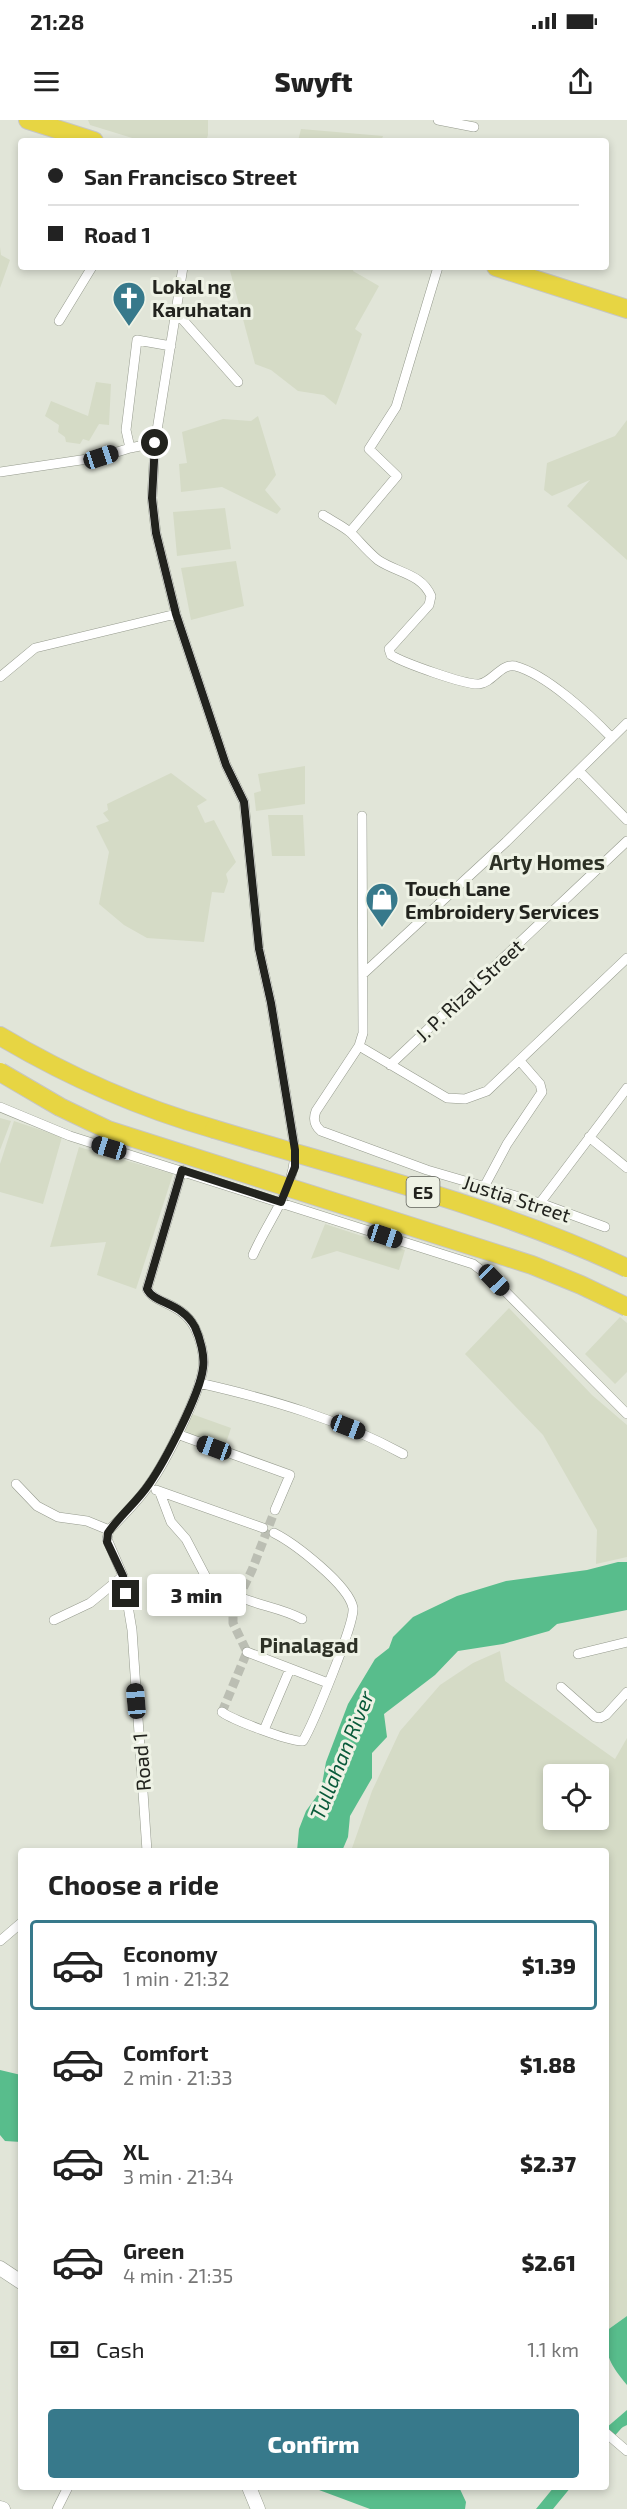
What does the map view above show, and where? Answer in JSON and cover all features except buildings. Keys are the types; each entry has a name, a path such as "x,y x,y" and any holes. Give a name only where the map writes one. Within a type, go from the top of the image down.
{"highway":[{"path":"28,120 64,127 88,138"},
{"path":"505,270 627,309"},
{"name":"E5","path":"0,1036 76,1078 132,1103 165,1115 482,1210 595,1253 627,1268"},
{"name":"E5","path":"0,1072 60,1107 108,1131 532,1265 627,1307"}],"street":[{"path":"438,120 474,127"},
{"path":"58,321 90,270"},
{"path":"182,270 155,443 152,498 156,533 176,614 226,765 244,802 259,949 271,1003 295,1150 295,1167 281,1202 252,1255"},
{"path":"350,532 397,476 369,449 396,407 437,270"},
{"path":"175,311 238,382"},
{"path":"130,448 126,430 137,340 171,346"},
{"path":"0,472 101,457 155,443"},
{"path":"323,515 350,532 378,559 422,582 431,596 429,604 389,649 391,655 456,679 477,684 508,666 515,666 538,677 587,712 612,738"},
{"path":"0,677 35,648 176,614"},
{"path":"363,974 506,842 627,723"},
{"path":"579,771 627,820"},
{"path":"362,816 363,1033 359,1046 441,1096 459,1100 474,1098 487,1091 627,958"},
{"name":"J. P. Rizal Street","path":"390,1065 627,841"},
{"name":"Justia Street","path":"359,1046 316,1111 314,1122 321,1131 428,1170 540,1203 605,1227"},
{"path":"484,1187 507,1144 542,1092 540,1084 520,1061"},
{"path":"540,1203 627,1088"},
{"path":"0,1107 70,1136 473,1264 494,1280 627,1414"},
{"path":"589,1137 627,1168"},
{"path":"16,1484 37,1506 58,1517 87,1521 109,1532 149,1485 177,1434 204,1367 199,1336 194,1325 180,1309 151,1296 147,1289 182,1170"},
{"path":"199,1383 248,1394 313,1414 365,1434 403,1454"},
{"path":"177,1434 290,1475 275,1510"},
{"path":"149,1485 160,1493 172,1495 263,1528"},
{"path":"160,1493 171,1522 186,1539 208,1581 233,1609"},
{"name":"Road 1","path":"109,1532 107,1542 123,1576 132,1630 147,1848"},
{"path":"222,1712 264,1730 303,1741 328,1683 351,1620 353,1609 350,1599 308,1554 274,1533"},
{"path":"54,1620 90,1603 123,1576"},
{"path":"240,1597 250,1602 271,1606 302,1619"},
{"path":"578,1654 627,1642"},
{"path":"247,1652 328,1683"},
{"path":"264,1730 290,1669"},
{"path":"561,1687 600,1718 606,1715 627,1692"},
{"path":"0,1941 18,1926"},
{"path":"0,2268 18,2280"},
{"path":"609,2436 627,2451"},
{"path":"57,2509 66,2490"},
{"path":"250,2490 258,2509"}],"shaded area":[{"path":"88,120 208,120 208,135 207,138 132,138 90,125"},
{"path":"301,129 383,136 382,138 299,138"},
{"path":"0,247 1,255 10,260 0,288"},
{"path":"230,270 353,270 379,286 355,329 362,334 336,405 324,395 298,391 271,370 255,364"},
{"path":"96,382 111,384 109,425 99,424 89,441 83,439 80,444 66,442 65,437 58,432 59,425 45,416 51,401 88,416"},
{"path":"258,416 276,475 265,490 281,509 277,514 222,487 181,492 179,464 187,463 182,432 223,419 251,421"},
{"path":"627,420 627,560 567,506 590,480 552,496 544,490 547,463 615,436"},
{"path":"225,508 231,549 177,556 173,512"},
{"path":"236,561 244,606 191,620 181,568"},
{"path":"305,766 305,804 256,811 254,793 261,791 258,774"},
{"path":"171,773 207,800 197,806 205,823 214,820 236,862 226,874 228,881 224,893 212,892 204,942 147,938 124,925 99,904 109,852 96,826 109,821 103,813 108,810 107,804"},
{"path":"268,815 303,815 305,856 272,856"},
{"path":"0,1118 11,1121 0,1150"},
{"path":"14,1121 62,1137 43,1204 0,1192 0,1164"},
{"path":"79,1147 173,1174 136,1289 97,1275 106,1242 50,1247"},
{"path":"325,1224 405,1250 399,1270 337,1251 311,1259"},
{"path":"509,1308 592,1395 627,1425 627,1557 596,1564 597,1530 543,1435 465,1354"},
{"path":"620,1317 627,1323 627,1372 615,1384 585,1354"},
{"path":"189,1413 231,1428 224,1449 180,1434"},
{"path":"500,1651 505,1681 615,1759 627,1738 627,2316 609,2329 609,1848 352,1848 372,1791 400,1731 440,1685 473,1663"}],"water":[{"name":"Tullahan River","path":"627,1562 627,1610 557,1624 549,1631 503,1644 458,1651 435,1675 384,1714 387,1737 372,1753 372,1778 350,1816 348,1837 343,1848 297,1848 299,1829 306,1811 321,1790 326,1762 348,1704 375,1659 389,1648 393,1637 413,1617 457,1596 506,1581"},
{"path":"0,2070 18,2074 18,2142 5,2141 0,2135"},
{"path":"627,2316 627,2385 610,2360 609,2329"},
{"path":"627,2410 627,2425 619,2429 613,2437 609,2432 609,2425"},
{"path":"319,2490 460,2490 466,2502 465,2509 370,2509"},
{"path":"552,2490 569,2490 553,2509 536,2509"}],"waterway":[{"path":"614,2435 622,2426"}],"tunnel":[{"path":"222,1712 247,1652 233,1623 233,1609 252,1570 275,1510"}],"place":[{"name":"Lokal ng Karuhatan","path":"129,327"},
{"name":"Touch Lane Embroidery Services","path":"382,928"}],"district":[{"name":"Arty Homes","path":"547,861"},
{"name":"Pinalagad","path":"309,1644"}],"route":[{"path":"126,1594 123,1576 107,1542 108,1533 149,1485 177,1434 204,1367 199,1336 187,1315 175,1306 151,1296 147,1289 182,1170 281,1202 295,1167 295,1150 271,1003 259,949 244,802 226,765 176,614 156,533 151,476 155,443"}]}
